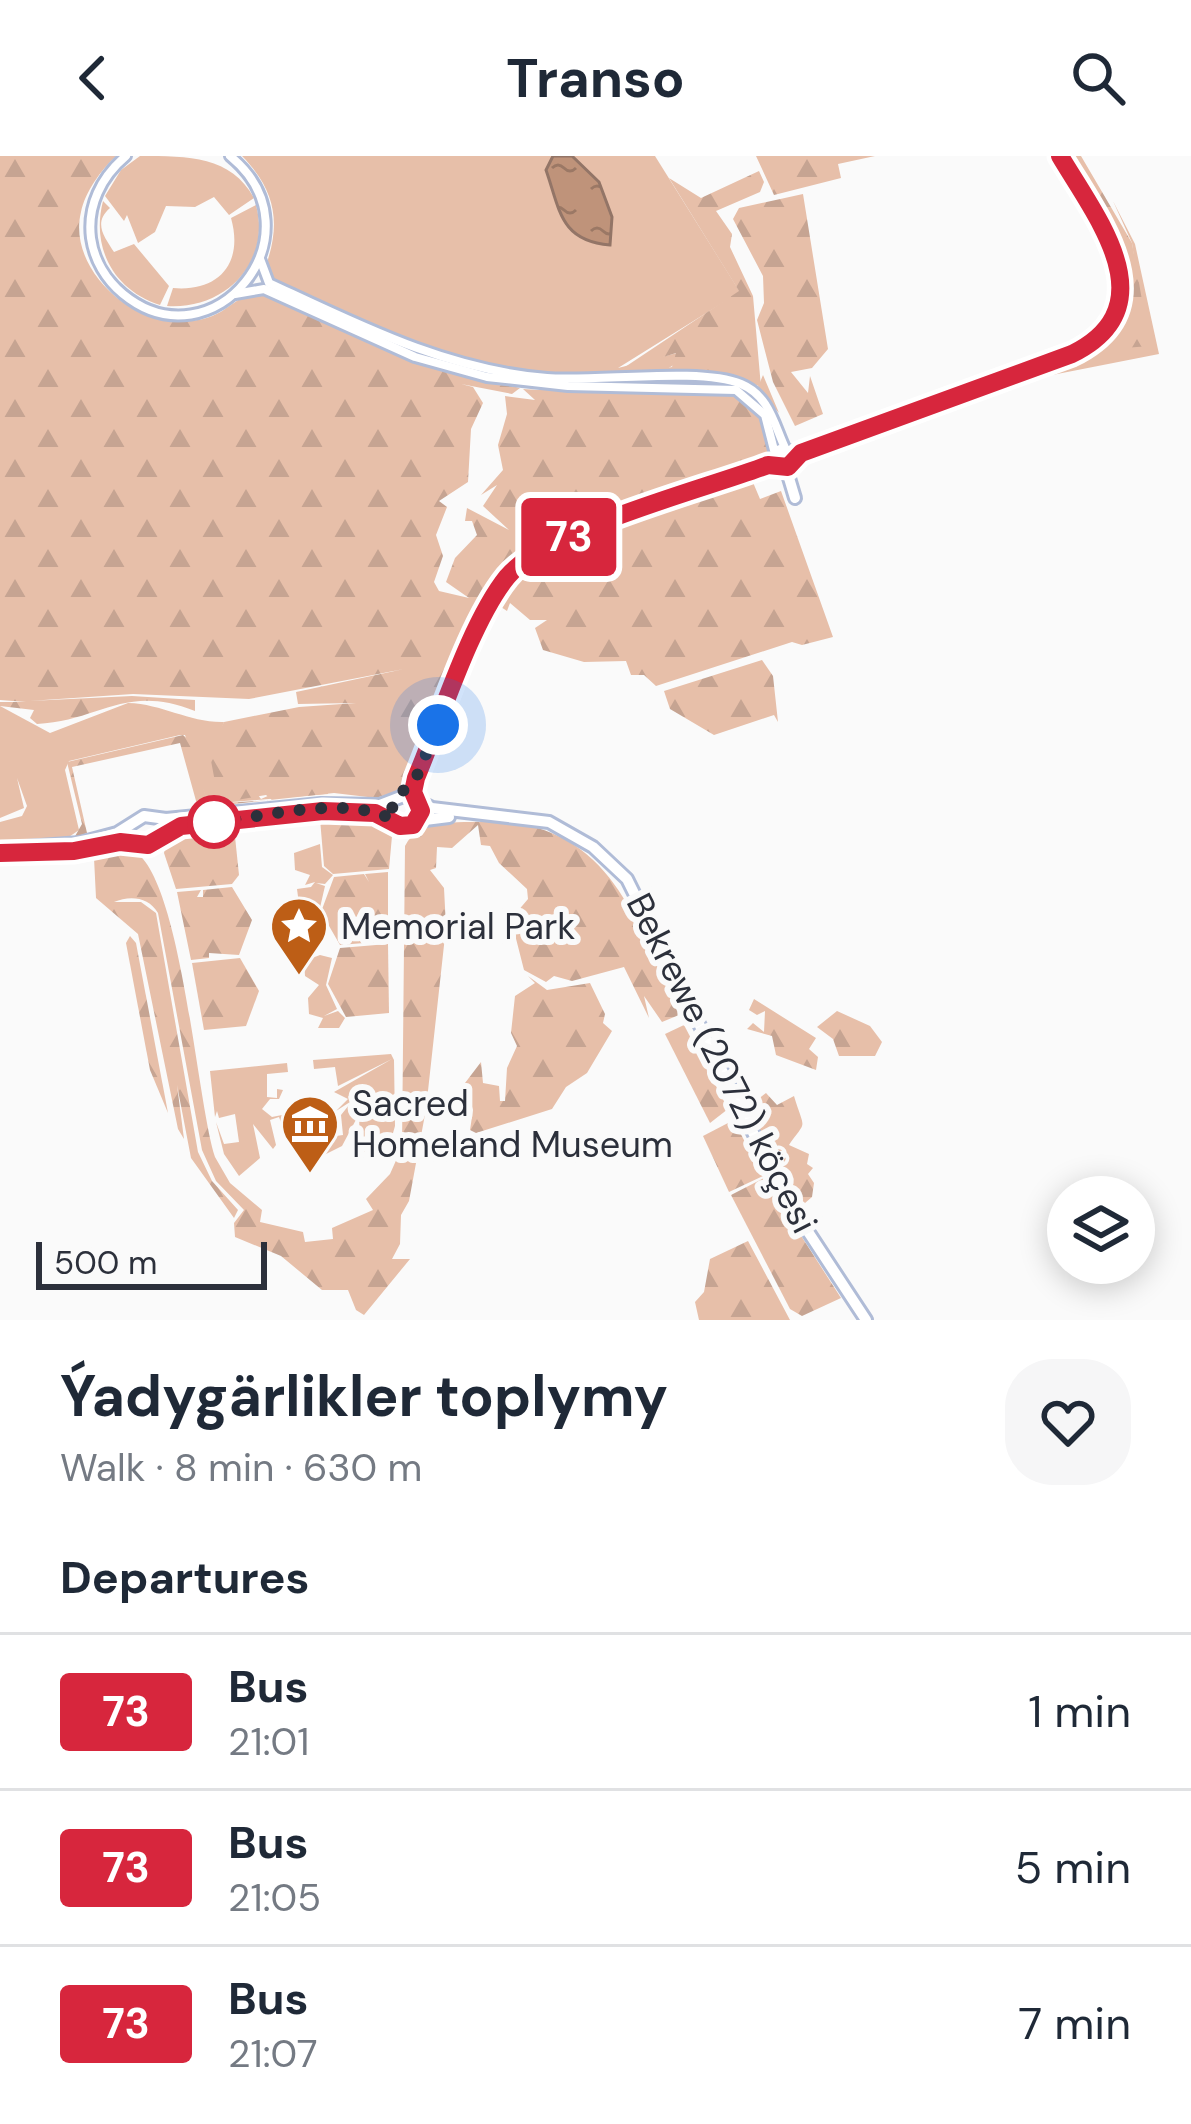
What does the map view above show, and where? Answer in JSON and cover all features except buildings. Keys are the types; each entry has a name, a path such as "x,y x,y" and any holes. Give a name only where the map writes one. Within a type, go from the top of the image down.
{"main road":[{"path":"393,820 390,810 416,778 497,592 523,561 558,541 1072,354 1100,334 1119,299 1119,263 1060,156"},
{"path":"783,459 795,498"},
{"path":"416,778 417,821"},
{"name":"Bekrewe (2072) köçesi","path":"0,851 64,846 131,825 141,816 154,819 327,803 377,805 399,797 432,808 549,822 621,870 789,1205 864,1320"},
{"name":"Bekrewe (2072) köçesi","path":"0,851 148,845 181,826 323,811 375,813 405,826 435,816 533,821 561,832 618,874 781,1197 864,1320"},
{"path":"154,819 158,836"},
{"path":"131,825 138,844"}],"street":[{"path":"126,156 103,180 91,217 93,248 110,282 141,306 170,314 209,309 235,294 264,289 415,357 487,377 568,386 736,390 761,409 783,459"},
{"path":"230,156 250,176 263,204 266,228 260,259 235,294"},
{"path":"260,259 269,283 456,362 551,379 740,383 768,406 783,459"}],"green space":[{"path":"0,156 116,156 86,197 79,232 92,270 104,286 137,311 193,321 261,292 411,360 520,388 512,394 461,384 473,387 483,403 471,429 468,482 439,501 447,507 436,535 443,556 434,582 439,591 469,598 446,582 455,558 477,535 472,521 465,521 467,508 509,530 483,506 497,485 481,495 503,470 498,445 507,414 505,396 535,400 523,389 741,397 762,422 769,454 550,537 511,563 485,598 410,776 395,792 376,798 334,793 272,800 266,795 225,802 218,798 209,750 224,722 299,707 356,703 298,704 296,692 404,669 249,699 133,694 29,701 132,696 195,700 195,711 171,703 131,702 37,724 30,718 34,710 0,706 0,702 26,702 0,700"},
{"path":"140,156 192,158 221,166 245,184 254,198 229,215 214,197 195,207 166,206 155,232 138,243 127,215 124,221 105,196 121,170"},
{"path":"242,156 655,156 740,292 618,368 677,353 677,363 662,372 731,375 758,387 763,375 779,413 757,388 731,377 570,375 517,371 453,357 272,280 265,268 273,236 272,208 262,181"},
{"path":"756,156 875,156 838,164 841,178 774,195"},
{"path":"1068,156 1081,156 1132,243 1150,346 1111,349 1128,302 1128,276 1108,223"},
{"path":"759,171 764,182 760,192 716,211 732,234 730,247 753,296 761,387 731,375 643,372 672,367 676,353 619,371 739,291 669,178 701,198"},
{"path":"803,194 828,349 812,368 791,372 808,393 810,376 823,414 795,426 773,382 757,320 764,303 763,276 733,219 739,208"},
{"path":"103,201 110,208 102,219 102,230 114,252 134,244 169,286 160,305 130,289 109,265 100,235"},
{"path":"1113,201 1135,244 1159,354 1047,376 1045,370 1103,336 1121,293 1115,324 1130,290 1111,348 1138,288 1132,243"},
{"path":"256,205 257,246 239,279 207,300 167,306 173,288 203,285 224,272 234,249 231,218"},
{"path":"752,480 760,499 781,491 833,637 802,645 792,642 656,686 644,675 631,675 626,661 584,662 543,650 535,628 547,620 530,620 510,603 507,611 501,607 514,581 548,554"},
{"path":"762,660 773,676 778,722 774,715 714,735 670,709 664,691"},
{"path":"128,703 224,722 217,740 261,799 326,770 328,794 208,804 185,735 180,735 69,761 65,770 79,830 66,839 0,842 0,822 22,816 27,806 17,778 24,808 0,818 0,706 50,733"},
{"path":"183,735 190,741 208,804 269,800 198,808 180,743 72,767 87,833 74,838 82,824 67,762"},
{"path":"320,819 387,824 392,836 389,869 333,874 324,866"},
{"path":"495,821 535,827 568,841 594,861 634,916 679,1015 662,1022 644,996 649,1018 624,967 572,981 554,976 546,982 524,970 511,919 528,899 527,889 499,863 490,846 481,845 478,825 452,848 437,847 436,868 430,870 444,888 446,927 426,1109 409,1201 401,1215 400,1244 392,1259 410,1259 364,1315 356,1310 348,1290 322,1290 281,1256 235,1237 234,1223 244,1210 216,1181 202,1150 158,913 139,899 114,902 141,902 156,913 198,1152 212,1181 238,1210 234,1218 191,1158 177,1085 184,1139 178,1129 138,934 96,898 94,858 130,849 148,865 174,939 215,1157 230,1183 262,1210 260,1222 303,1232 305,1242 333,1239 332,1228 373,1210 366,1199 390,1174 402,1147 405,846 412,836 432,826"},
{"path":"234,827 239,875 232,884 176,889 164,853 167,839"},
{"path":"320,844 322,867 333,875 325,884 316,883 325,886 319,912 299,904 297,889 315,882 305,885 310,875 295,870 294,853"},
{"path":"388,872 388,941 340,945 321,912 334,877 364,874 369,882 365,874"},
{"path":"232,887 252,920 239,955 209,953 209,958 191,960 177,892 201,890 197,897 203,897 203,890"},
{"path":"130,936 136,943 168,1113 150,1070 126,943"},
{"path":"388,944 389,1013 346,1017 328,984 340,948"},
{"path":"320,955 332,958 326,985 337,1009 324,1016 338,1011 345,1018 339,1028 318,1028 323,1018 309,1014 308,998 319,985 305,976 304,961"},
{"path":"240,958 259,991 246,1026 204,1030 192,963"},
{"path":"528,976 547,990 590,983 605,1014 603,1023 612,1031 587,1073 566,1087 552,1109 476,1133 470,1130 473,1110 465,1083 481,1062 483,1083 499,1086 500,1101 505,1101 507,1068 517,1046 511,1033 515,996 535,983"},
{"path":"754,999 816,1038 809,1049 818,1057 816,1070 776,1055 772,1036 747,1029 753,1023 764,1032 765,1011 757,1015 749,1010"},
{"path":"837,1011 870,1026 882,1042 875,1056 839,1056 833,1039 817,1027"},
{"path":"684,1025 728,1109 710,1123 665,1034"},
{"path":"391,1054 394,1060 395,1126 385,1161 360,1149 359,1114 342,1146 312,1161 311,1152 322,1138 343,1135 341,1115 353,1100 348,1096 350,1102 336,1111 348,1099 334,1092 392,1059 338,1086 335,1067 314,1069 313,1060"},
{"path":"287,1063 288,1072 267,1074 267,1097 277,1098 277,1089 283,1090 279,1099 270,1099 262,1109 272,1117 282,1115 287,1123 283,1128 279,1117 270,1120 273,1149 253,1124 260,1158 239,1176 224,1154 216,1122 224,1144 239,1142 235,1114 219,1118 217,1111 215,1117 210,1071"},
{"path":"766,1093 777,1105 794,1096 802,1124 789,1145 809,1154 807,1164 813,1168 808,1174 814,1183 812,1197 805,1203 788,1188 748,1107"},
{"path":"728,1123 736,1125 763,1176 729,1192 703,1136"},
{"path":"764,1178 841,1298 802,1316 790,1309 731,1195"},
{"path":"748,1241 790,1320 699,1320 695,1302 704,1292 710,1259"}],"water":[{"path":"553,156 572,156 599,182 612,217 610,245 581,237 564,221 546,170"}],"bus line":[{"name":"73","path":"0,853 74,851 120,842 148,845 181,826 323,811 375,813 400,826 413,825 421,811 413,792 416,778 460,674 497,592 529,557 558,541 768,465 788,467 801,453 1072,354 1096,338 1117,306 1120,268 1112,243 1060,156"}],"place":[{"name":"Memorial Park","path":"299,977"},
{"name":"Sacred Homeland Museum","path":"310,1175"}],"route":[{"path":"214,822 334,811 375,813 393,820 392,802 416,778 438,725"}]}
